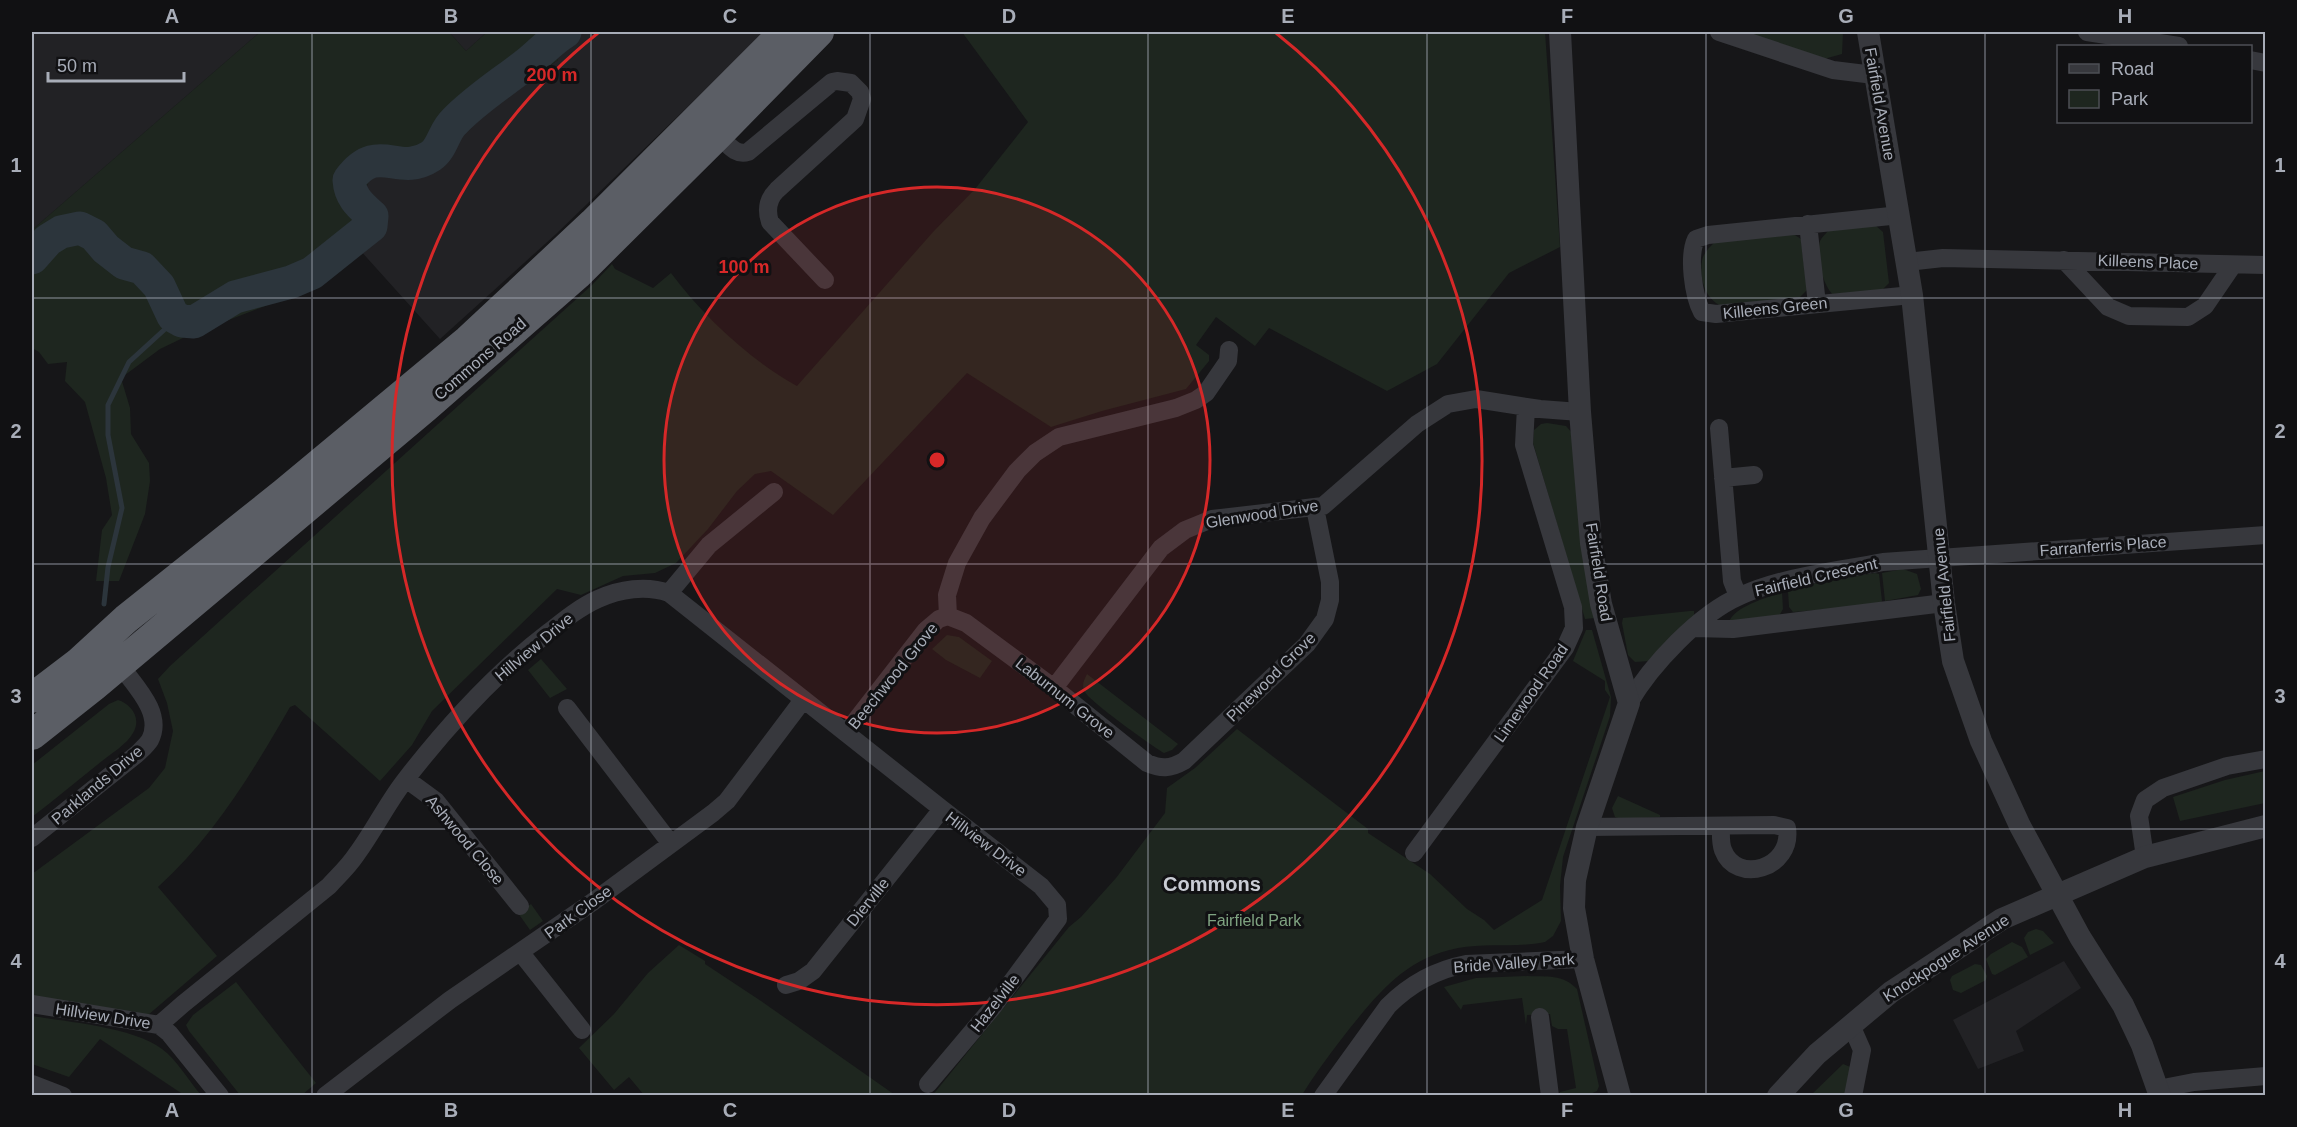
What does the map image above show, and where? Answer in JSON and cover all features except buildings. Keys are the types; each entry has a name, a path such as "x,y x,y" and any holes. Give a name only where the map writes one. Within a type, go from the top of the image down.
{"highway":[{"name":"Commons Road","path":"32,698 78,663 101,641 468,340 593,223 784,32"},
{"name":"Commons Road","path":"32,735 120,665 426,407 577,275 819,32"},
{"path":"101,641 120,665"}],"street":[{"name":"Fairfield Road","path":"1560,32 1580,412 1592,543 1598,584 1629,703"},
{"path":"1719,32 1833,70 1874,75"},
{"name":"Fairfield Avenue","path":"1868,32 1912,295 1944,603 1953,661 1981,741 2020,826 2080,937 2123,1005 2142,1045 2159,1092"},
{"path":"2087,32 2172,45"},
{"path":"718,135 737,153 748,152 832,82 851,83 860,92 862,99 855,119 777,190 768,206 767,214 770,222 825,280"},
{"name":"Killeens Green","path":"1900,214 1708,235 1696,239 1692,249 1696,300 1702,312 1716,314 1912,295"},
{"path":"1808,224 1817,304"},
{"name":"Killeens Place","path":"1907,262 1943,258 2265,265"},
{"name":"Killeens Place","path":"2064,260 2108,307 2129,316 2187,317 2205,306 2233,265"},
{"name":"Beechwood Grove","path":"846,733 926,630 939,619 948,616 947,595 965,546 998,493 1017,471 1046,445 1059,437 1176,408 1196,400 1206,393 1228,361 1229,350"},
{"name":"Glenwood Drive","path":"1054,688 1161,549 1185,530 1212,519 1315,508 1331,501 1417,424 1448,404 1476,399 1580,412"},
{"name":"Limewood Road","path":"1414,853 1565,648 1574,628 1573,607 1524,441 1526,407"},
{"path":"1719,428 1732,581 1738,597"},
{"path":"1723,478 1754,475"},
{"path":"669,592 709,545 774,492"},
{"name":"Pinewood Grove","path":"1184,761 1307,644 1325,619 1330,600 1330,582 1315,508"},
{"name":"Farranferris Place","path":"1941,557 2265,535"},
{"name":"Fairfield Crescent","path":"1629,703 1653,666 1694,628 1738,597 1760,588 1831,571 1883,562 1941,557"},
{"name":"Hillview Drive","path":"32,1004 159,1025 329,886 358,853 406,779 475,699 533,643 574,613 598,599 621,591 642,588 669,592 1041,886 1057,905 1058,919"},
{"path":"1694,628 1733,629 1944,603"},
{"name":"Laburnum Grove","path":"948,616 966,623 1054,688 1147,763 1162,768 1173,767 1184,761"},
{"name":"Parklands Drive","path":"32,838 129,761 150,740 153,727 152,711 120,665"},
{"name":"Park Close","path":"325,1095 450,1000 521,953 727,801 803,700"},
{"path":"1620,1095 1582,959 1573,892 1587,827 1629,703"},
{"path":"567,708 671,844"},
{"path":"2145,857 2139,816 2145,800 2163,788 2228,766 2265,759"},
{"name":"Ashwood Close","path":"406,779 436,801 520,906"},
{"name":"Dierville","path":"786,986 813,971 942,809"},
{"path":"1587,827 1721,826"},
{"name":"Knockpogue Avenue","path":"1778,1095 1817,1054 1891,992 2002,919 2145,857 2265,826"},
{"name":"Hazelville","path":"928,1084 993,1007 1058,919"},
{"path":"521,953 582,1030"},
{"name":"Bride Valley Park","path":"1323,1095 1388,1006 1401,993 1427,976 1466,964 1582,959"},
{"path":"1540,1017 1550,1095"},
{"path":"159,1025 169,1033 220,1095"},
{"path":"1851,1025 1862,1050 1853,1095"},
{"path":"2159,1092 2194,1082 2265,1076"},
{"path":"32,1084 63,1095"}],"shaded area":[{"path":"32,32 260,32 32,230"},
{"path":"449,32 487,32 466,51"},
{"path":"538,32 765,32 556,234 440,339 359,249 380,230 380,213 363,194 371,177 382,171 437,164 476,116 558,60"},
{"path":"2064,961 2081,988 2016,1031 2024,1051 1978,1069 1953,1020"}],"green space":[{"path":"260,32 449,32 466,51 487,32 538,32 558,60 476,116 437,164 403,180 382,171 371,177 363,194 381,213 380,230 312,288 187,336 160,349 121,378 130,408 131,434 149,463 150,481 145,514 119,581 96,581 102,530 112,515 106,478 85,402 65,381 67,362 48,364 39,352 32,348 32,230"},
{"path":"962,32 1545,32 1560,247 1509,273 1437,364 1387,391 1269,328 1255,346 1216,317 1196,345 1209,355 1209,361 1186,389 1051,427 967,373 833,515 771,471 755,474 737,491 708,529 676,563 655,573 623,576 581,595 557,589 432,711 412,745 380,781 295,705 290,707 231,803 197,847 158,887 217,956 148,1015 32,996 32,874 149,788 165,768 173,731 167,703 158,679 170,666 592,285 612,264 615,269 653,288 671,273 728,336 762,363 797,386 933,232 975,189 1028,122"},
{"path":"1744,32 1843,32 1842,54 1824,59"},
{"path":"1875,225 1883,232 1889,283 1882,290 1832,294 1825,283 1821,269 1820,241 1829,230"},
{"path":"1792,233 1801,239 1807,290 1800,297 1721,306 1715,303 1704,287 1701,268 1704,255 1715,242"},
{"path":"1541,424 1566,426 1573,434 1595,618 1585,619 1533,443 1534,430"},
{"path":"1903,569 1917,574 1921,589 1918,595 1885,601 1882,573"},
{"path":"1879,574 1882,601 1880,605 1793,612 1789,607 1788,591 1817,583"},
{"path":"1782,592 1783,609 1779,616 1729,622 1732,616 1744,607"},
{"path":"1694,611 1694,616 1649,661 1635,662 1628,655 1623,618"},
{"name":"Fairfield Park","path":"1586,630 1592,630 1611,697 1610,716 1563,857 1560,886 1561,921 1553,936 1545,942 1458,948 1424,959 1396,978 1361,1014 1302,1095 932,1096 1069,927 1116,878 1165,813 1167,788 1195,768 1237,729 1368,829 1368,833 1430,874 1467,909 1494,930 1542,900 1610,697 1605,690 1605,681 1573,661"},
{"path":"947,635 959,637 992,661 980,678 946,660 932,649"},
{"path":"541,659 567,689 550,698 528,670"},
{"path":"1087,674 1178,744 1172,750 1164,753 1109,713 1085,692 1083,685"},
{"path":"118,700 131,708 136,717 135,727 130,737 32,817 32,765 109,704"},
{"path":"2265,771 2265,803 2180,821 2173,797 2225,780"},
{"path":"1618,796 1660,817 1621,819 1615,817 1612,808"},
{"path":"531,904 543,921 530,930 518,913"},
{"path":"2036,929 2043,931 2054,943 2030,955 2024,938 2028,932"},
{"path":"2012,942 2022,947 2028,957 1995,975 1992,974 1986,959"},
{"path":"679,945 895,1095 644,1095 629,1077 614,1090 579,1048 614,1014 648,973"},
{"path":"1975,964 1981,965 1987,976 1986,980 1961,993 1953,990 1950,980 1952,976"},
{"path":"1528,976 1560,979 1577,989 1599,1086 1597,1091 1588,1095 1559,1095 1560,1092 1576,1088 1567,1029 1552,1026 1550,1014 1527,1015 1526,1025 1522,998 1463,1005 1461,1010 1444,987 1476,978"},
{"path":"236,982 316,1083 302,1095 240,1095 189,1031 186,1025 193,1015"},
{"path":"32,1016 100,1026 135,1035 150,1042 173,1059 201,1095 184,1095 100,1039 69,1077 32,1064"},
{"path":"1843,1064 1853,1068 1848,1095 1810,1096"}],"waterway":[{"path":"32,258 48,240 61,232 80,228 94,235 106,249 124,263 142,268 159,286 173,316 182,321 194,322 235,297 291,282 312,273 371,226 372,216 356,200 351,191 349,180 359,168 369,162 419,162 431,156 438,149 451,126 463,113 565,32"},
{"path":"104,604 108,567 122,508 108,435 108,405 129,362 164,330 173,316"}],"district":[{"name":"Commons","path":"1212,884"}]}
